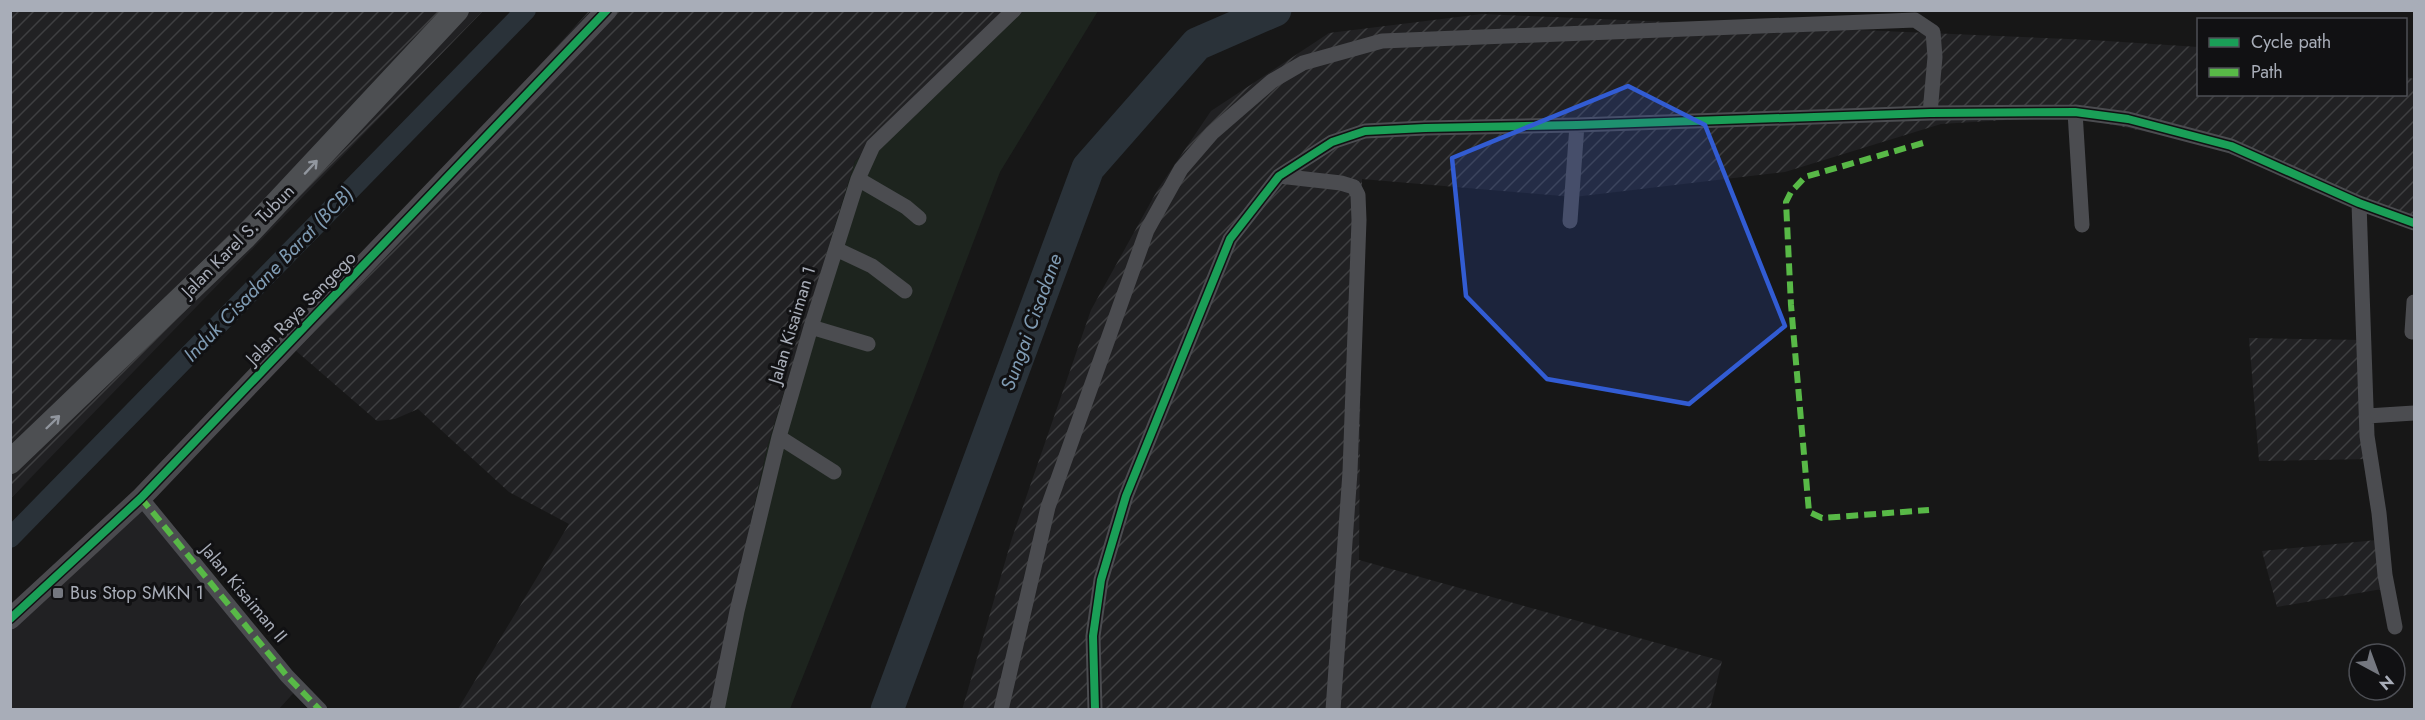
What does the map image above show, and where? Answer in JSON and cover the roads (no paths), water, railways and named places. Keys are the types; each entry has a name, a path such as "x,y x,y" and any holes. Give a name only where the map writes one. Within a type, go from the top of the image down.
{"main road":[{"name":"Jalan Karel S. Tubun","path":"10,462 245,237 457,10"}],"street":[{"name":"Jalan Raya Sangego","path":"10,620 141,498 607,10"},
{"name":"Jalan Kisaiman 1","path":"717,710 737,611 779,437 858,179 873,146 1014,10"},
{"path":"1001,710 1048,507 1147,230 1181,169 1212,133 1272,81 1303,63 1382,41 1915,20 1932,32 1935,57 1930,113"},
{"path":"2075,112 2082,225"},
{"path":"1095,710 1093,636 1101,580 1126,496 1230,239 1279,177 1332,142 1365,131 1425,128 1930,113 2075,112 2128,119 2231,146 2359,203 2415,223"},
{"path":"1570,221 1577,125"},
{"path":"1279,177 1341,183 1354,187 1358,195 1350,472 1333,710"},
{"path":"858,179 906,207 919,218"},
{"path":"2359,203 2367,436 2379,513 2385,575 2395,627"},
{"path":"836,249 872,266 905,291"},
{"path":"2412,332 2415,302"},
{"path":"811,327 867,345"},
{"path":"2367,416 2415,413"},
{"path":"779,437 834,472"},
{"name":"Jalan Kisaiman II","path":"141,498 287,675 320,710"}],"waterway":[{"name":"Induk Cisadane Barat (BCB)","path":"10,538 526,10"},
{"name":"Sungai Cisadane","path":"887,710 1088,168 1197,44 1275,10"}],"place":[{"name":"Bus Stop SMKN 1","path":"58,593"}]}
